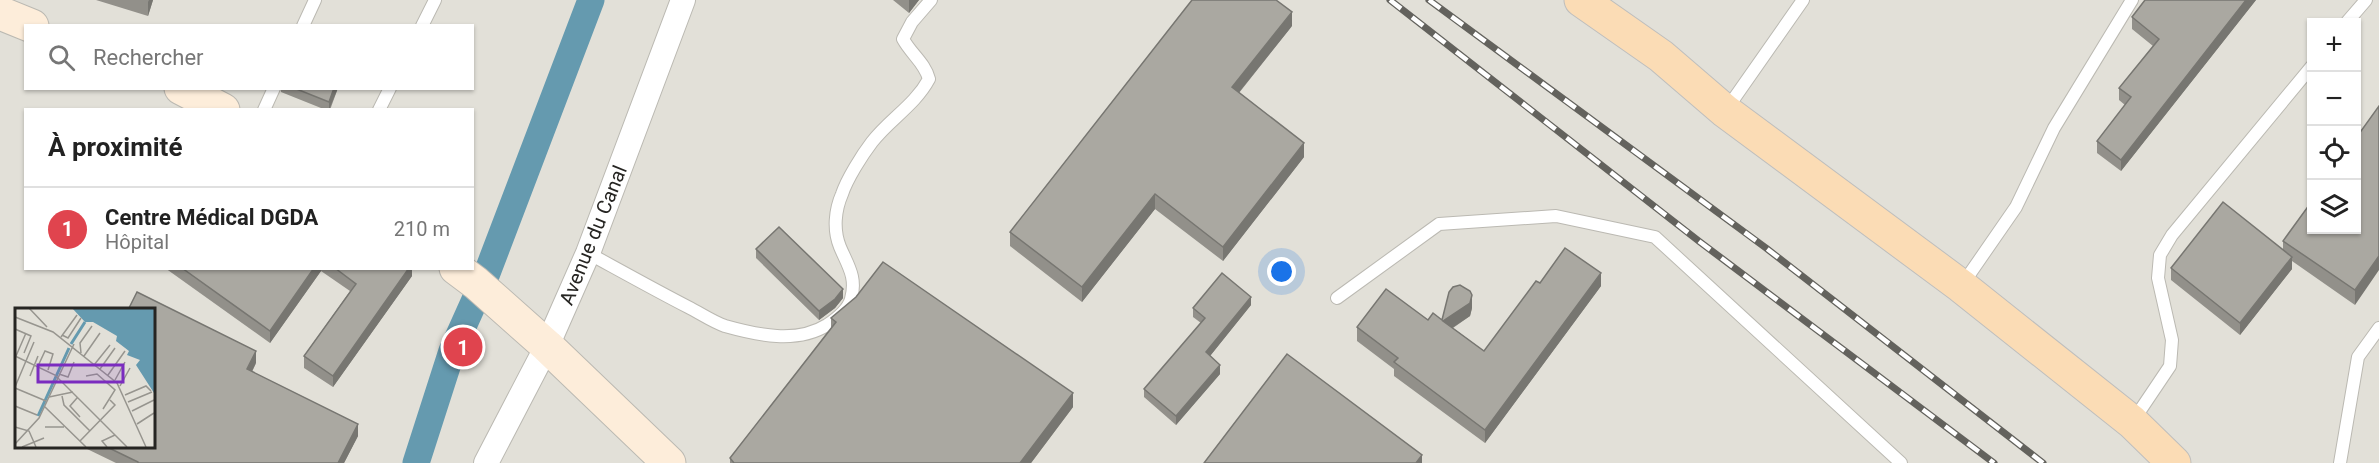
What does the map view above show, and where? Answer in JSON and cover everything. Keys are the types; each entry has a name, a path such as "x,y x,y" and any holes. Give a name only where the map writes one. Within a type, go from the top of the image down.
{"main road":[{"path":"1581,0 1661,56 1725,111 1961,286 2133,422 2175,463"},
{"path":"2,8 29,24"},
{"path":"186,90 219,108"},
{"path":"466,276 547,346 669,463"}],"street":[{"name":"Avenue du Canal","path":"486,463 547,346 588,253 683,0"}],"lane":[{"path":"304,24 315,0"},
{"path":"423,24 435,0"},
{"path":"588,253 723,325 786,337 801,336 824,327 837,318 850,302 854,282 850,267 839,246 835,228 842,193 872,142 921,94 929,79 927,69 909,52 903,39 912,22 931,0"},
{"path":"1725,111 1803,0"},
{"path":"1961,286 2016,207 2054,128 2132,0"},
{"path":"2350,18 2366,0"},
{"path":"2133,422 2170,366 2172,340 2158,278 2160,255 2172,235 2307,72"},
{"path":"265,108 272,90"},
{"path":"380,108 389,90"},
{"path":"1337,298 1439,224 1556,216 1654,237 1901,463"},
{"path":"2340,463 2358,357 2379,328"}],"building":[{"path":"1192,0 1276,0 1292,12 1232,87 1304,143 1223,247 1155,194 1082,287 1010,232"},
{"path":"2145,0 2246,0 2121,160 2097,141 2131,97 2119,88 2159,39 2132,17"},
{"path":"299,90 333,90 329,102"},
{"path":"2379,106 2379,256 2355,290 2283,241 2307,208 2307,234 2361,234 2361,131"},
{"path":"2223,202 2292,257 2240,323 2171,268"},
{"path":"779,227 843,289 835,299 819,311 756,249"},
{"path":"1565,248 1601,273 1485,430 1394,362 1398,358 1357,327 1386,289 1428,320 1433,313 1442,320 1449,292 1453,287 1460,285 1470,291 1472,295 1470,303 1443,321 1484,351 1536,281 1540,283"},
{"path":"883,262 1073,393 1020,463 734,463 730,458 836,322 831,318 856,297"},
{"path":"185,270 313,270 270,331"},
{"path":"338,270 408,270 333,376 304,356 356,284"},
{"path":"1222,273 1251,297 1206,352 1220,365 1176,416 1144,389 1205,318 1193,308"},
{"path":"137,292 256,351 247,369 358,424 338,463 138,463 109,448 154,448 154,308 129,308"},
{"path":"1287,354 1422,455 1416,463 1204,463"}],"waterway":[{"path":"416,463 452,351 487,273 591,0"}],"railway":[{"path":"1390,0 1700,242 1994,463"},
{"path":"1429,0 1766,248 2043,463"}],"place":[{"name":"Centre Médical DGDA","path":"463,347"}]}
